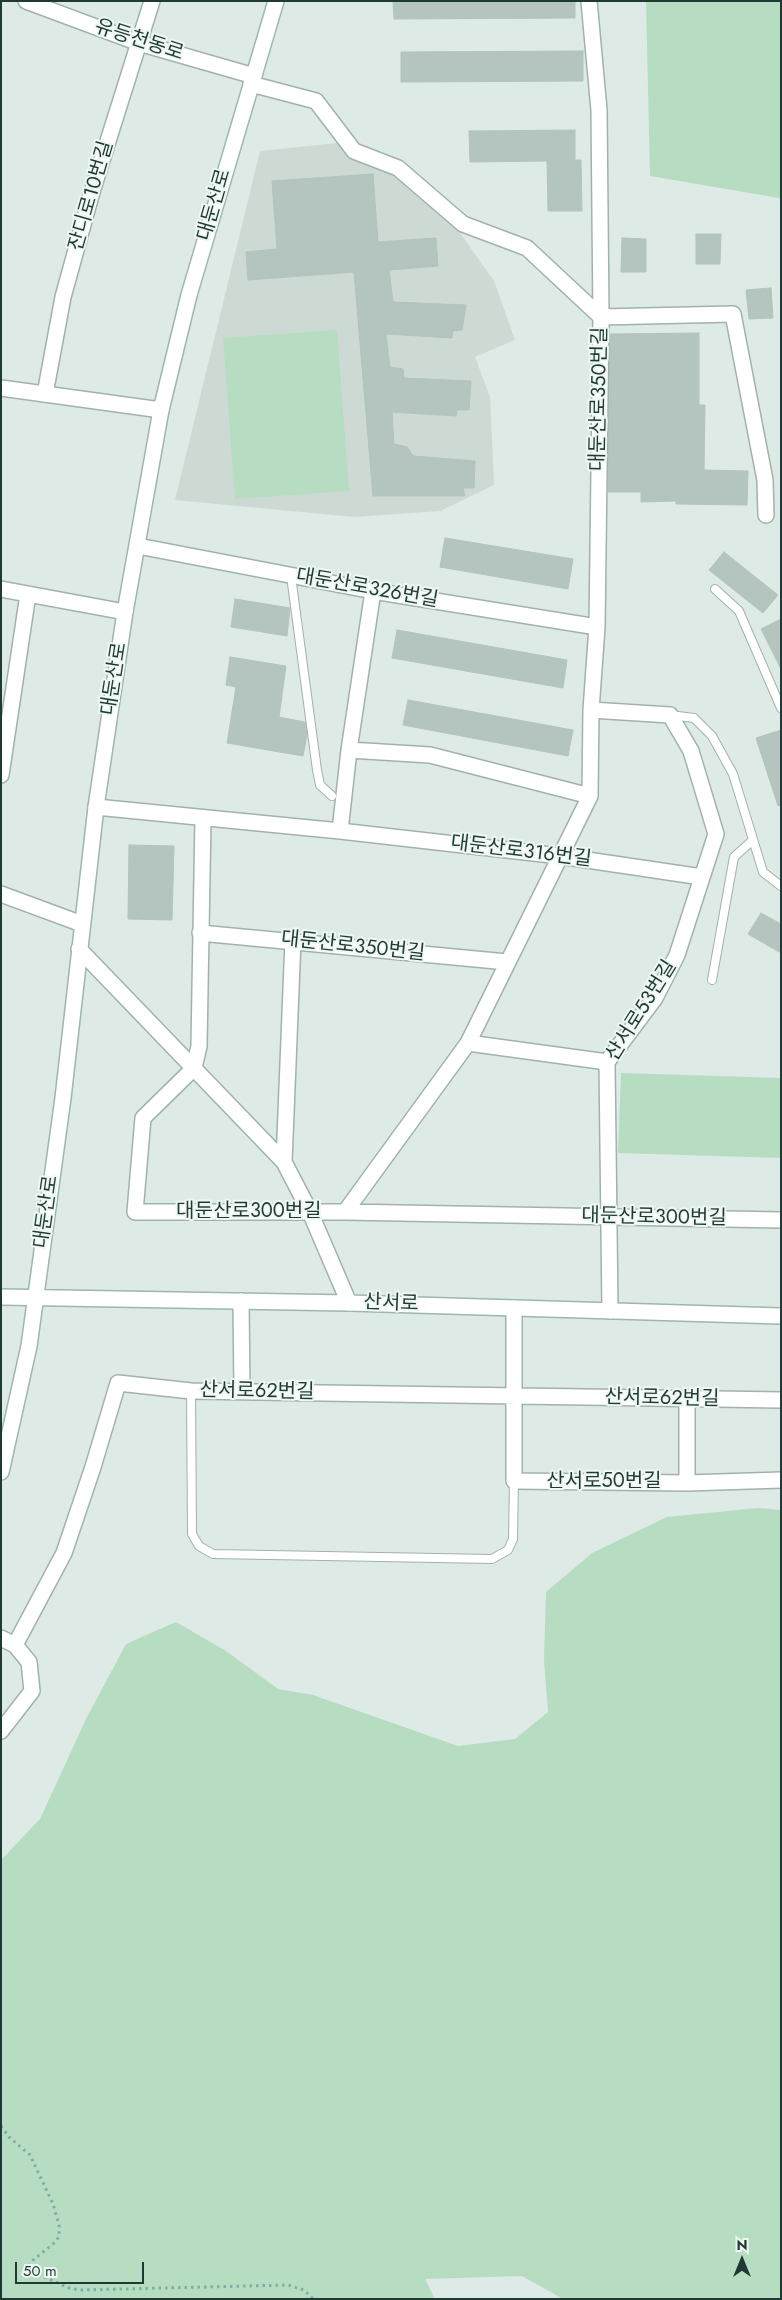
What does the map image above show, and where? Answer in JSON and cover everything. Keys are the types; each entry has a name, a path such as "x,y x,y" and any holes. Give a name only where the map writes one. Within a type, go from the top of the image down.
{"street":[{"name":"유등천동로","path":"26,1 140,42 316,101 354,152 398,168 463,224 527,248 601,317"},
{"name":"잔디로10번길","path":"46,394 66,287 92,192 152,1"},
{"name":"대둔산로","path":"1,1472 29,1346 63,1098 96,807 125,612 161,410 189,295 276,1"},
{"name":"대둔산로350번길","path":"345,1212 468,1043 590,796 591,710 597,626 601,317 599,110 589,1"},
{"path":"601,317 733,314 765,480 766,515"},
{"path":"1,388 161,410"},
{"name":"대둔산로326번길","path":"138,546 373,591 597,626"},
{"path":"1,589 125,612"},
{"path":"340,831 349,750 373,591"},
{"path":"1,774 28,594"},
{"path":"591,710 670,715"},
{"name":"산서로53번길","path":"610,1311 607,1062 655,998 677,954 716,834 691,751 670,715"},
{"path":"349,750 430,755 590,796"},
{"name":"대둔산로316번길","path":"96,807 340,831 560,856 702,876"},
{"path":"194,1068 199,1046 203,818"},
{"path":"1,894 82,924"},
{"name":"대둔산로350번길","path":"200,933 293,940 507,962"},
{"path":"284,1162 293,940"},
{"path":"79,949 284,1162 310,1212 349,1303"},
{"path":"468,1043 607,1062"},
{"name":"대둔산로300번길","path":"194,1068 143,1118 135,1212 345,1212 781,1220"},
{"name":"산서로","path":"1,1297 349,1303 781,1316"},
{"path":"241,1301 242,1392"},
{"path":"514,1308 514,1482"},
{"name":"산서로62번길","path":"1,1731 32,1691 29,1662 8,1642 64,1554 94,1468 118,1383 191,1391 781,1400"},
{"path":"687,1399 687,1483"},
{"name":"산서로50번길","path":"514,1482 687,1483 781,1480"}],"lane":[{"path":"291,576 317,770 320,784 332,796"},
{"path":"716,589 739,611 781,708"},
{"path":"670,715 694,718 712,736 733,774 763,872 781,886"},
{"path":"712,980 734,857 753,840"},
{"path":"191,1391 192,1534 199,1546 213,1554 492,1560 508,1550 513,1538 514,1482"}],"path":[{"path":"1,2126 9,2137 30,2155 53,2204 59,2225 59,2237 30,2265 42,2276 59,2284 80,2290 288,2284 304,2290 313,2299"}],"shaded area":[{"path":"337,143 348,156 396,172 453,223 494,281 515,340 475,357 490,397 494,485 440,511 354,517 175,500 260,151"}],"green space":[{"path":"646,1 781,1 781,203 779,198 650,176"},
{"path":"337,330 349,491 235,499 223,338"},
{"path":"621,1073 781,1078 781,1158 618,1153"},
{"path":"758,1508 781,1510 781,2299 563,2299 522,2276 425,2279 435,2299 1,2299 1,1860 40,1819 86,1719 126,1644 176,1622 226,1651 278,1689 313,1695 458,1746 515,1739 548,1712 544,1660 546,1592 592,1553 667,1517"}],"building":[{"path":"393,1 575,1 575,18 394,19"},
{"path":"583,51 583,81 401,82 401,52"},
{"path":"575,130 575,160 581,160 582,211 548,211 547,161 470,162 469,131"},
{"path":"373,174 378,242 436,238 438,266 389,270 393,302 466,305 462,330 453,331 452,338 386,334 390,367 403,369 404,378 471,381 469,410 457,410 456,416 392,412 394,444 407,447 413,456 475,461 474,488 463,488 465,496 373,496 354,272 248,280 246,252 277,249 272,181"},
{"path":"696,234 721,234 720,264 696,264"},
{"path":"622,238 646,239 646,272 621,272"},
{"path":"771,288 773,318 749,319 746,290"},
{"path":"699,333 699,405 705,405 704,470 748,471 747,505 676,504 676,501 641,502 641,492 608,492 610,334"},
{"path":"445,538 573,559 568,589 440,567"},
{"path":"724,552 778,595 763,613 709,570"},
{"path":"235,599 290,608 287,636 231,627"},
{"path":"781,619 781,669 761,629"},
{"path":"397,630 567,660 563,688 392,658"},
{"path":"230,657 286,666 279,717 305,722 307,735 303,756 227,743 236,687 226,685"},
{"path":"408,700 573,730 568,756 403,725"},
{"path":"781,730 781,805 778,806 756,738"},
{"path":"129,845 174,846 172,920 128,919"},
{"path":"761,913 781,924 781,953 748,934"}]}
